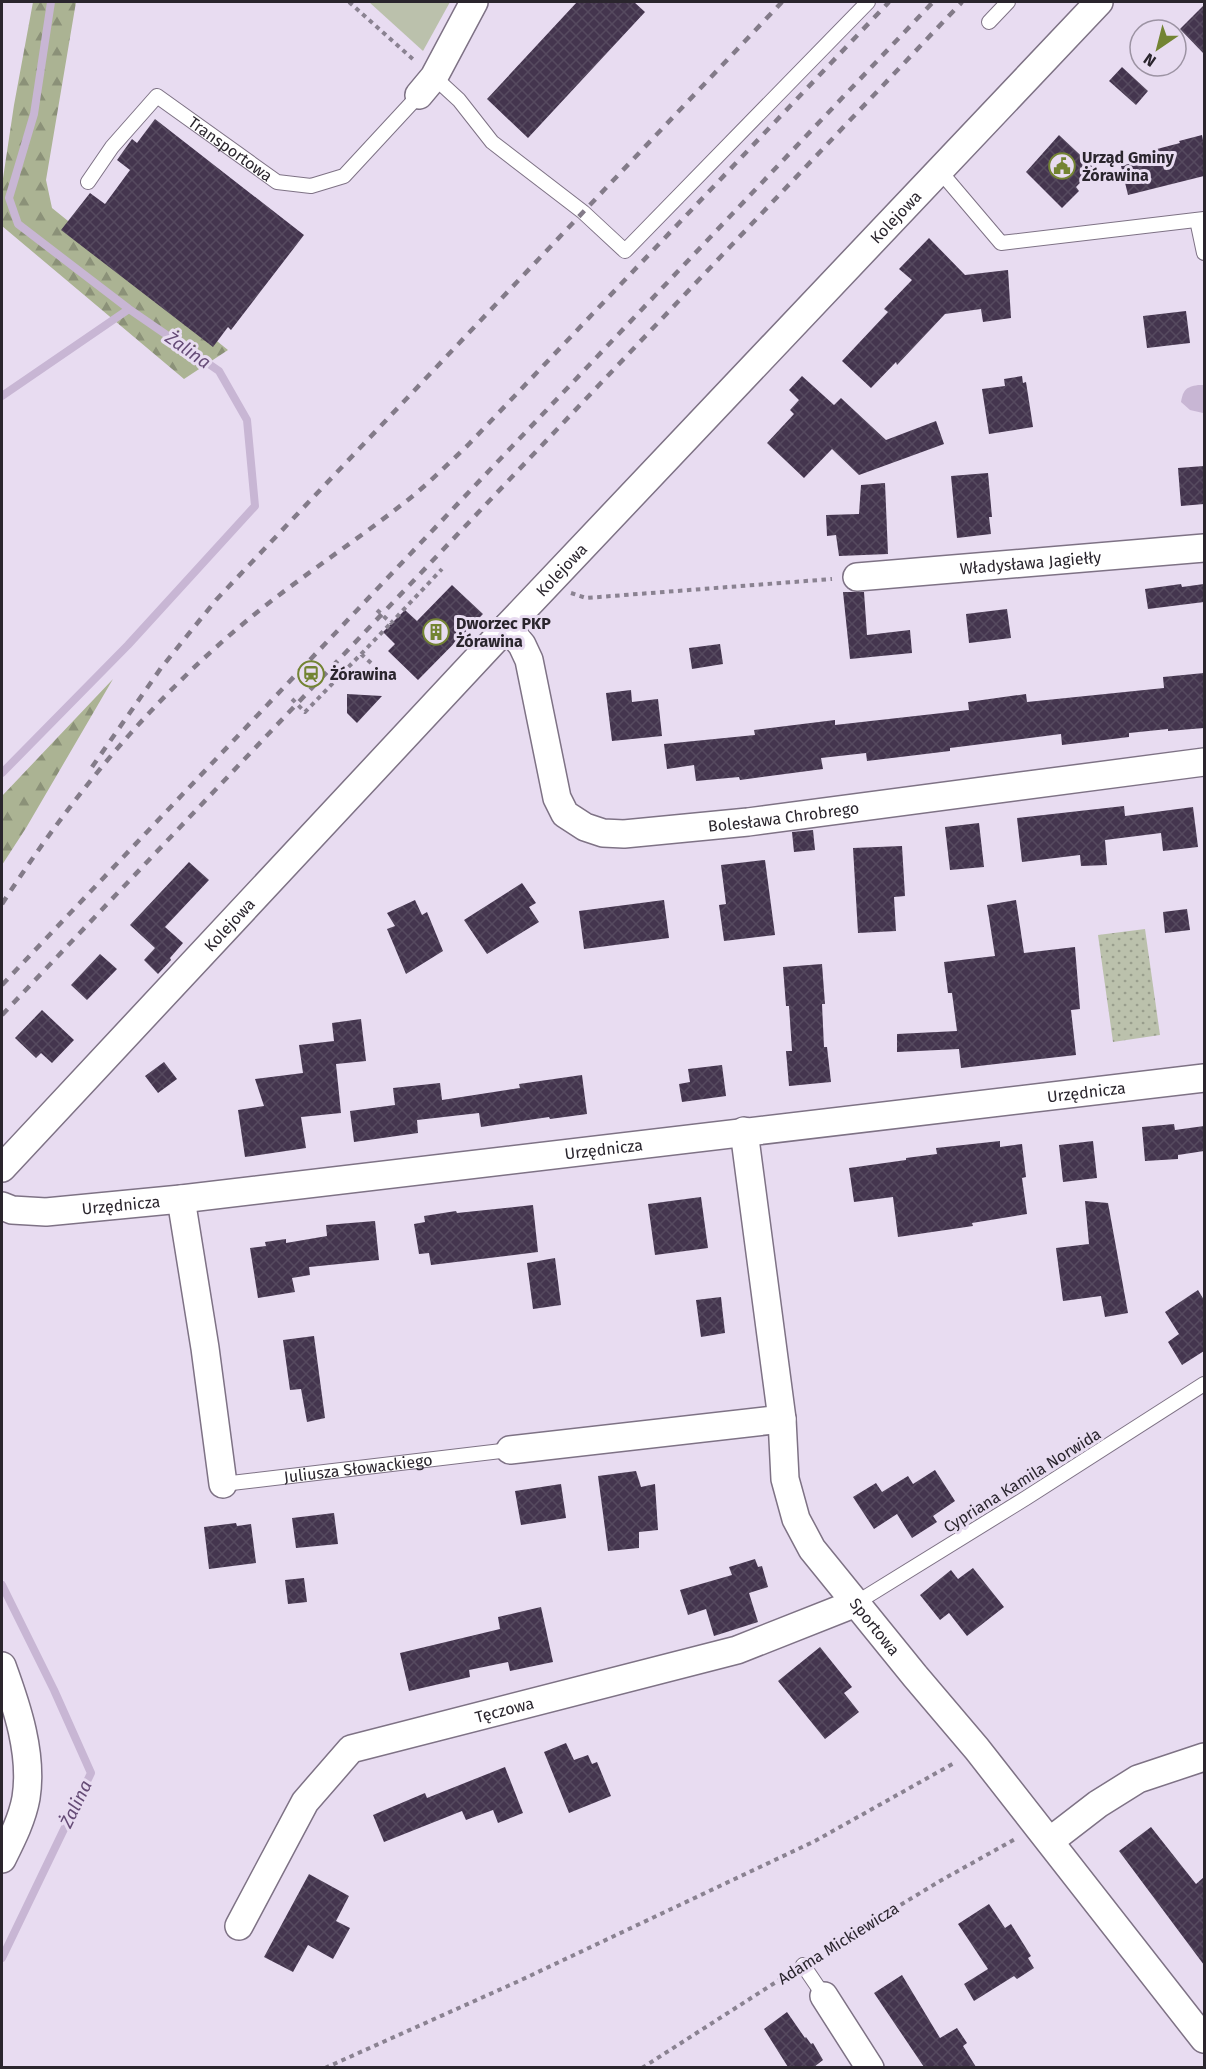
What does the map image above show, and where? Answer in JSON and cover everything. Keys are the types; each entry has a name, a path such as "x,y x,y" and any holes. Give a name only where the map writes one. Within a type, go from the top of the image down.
{"street":[{"name":"Transportowa","path":"427,86 474,2"},
{"name":"Kolejowa","path":"2,1168 507,627 1099,2"},
{"name":"Władysława Jagiełły","path":"857,577 1204,548"},
{"name":"Bolesława Chrobrego","path":"507,627 522,645 529,660 557,798 565,814 585,827 603,833 624,834 748,822 1204,762"},
{"name":"Urzędnicza","path":"2,1206 12,1210 46,1212 181,1198 1204,1078"},
{"name":"Sportowa","path":"744,1131 782,1419 785,1479 796,1519 812,1549 977,1749 1204,2039"},
{"name":"Juliusza Słowackiego","path":"181,1198 205,1348 223,1484"},
{"name":"Juliusza Słowackiego","path":"510,1450 782,1419"},
{"name":"Tęczowa","path":"239,1926 305,1802 351,1749 737,1650 856,1603"},
{"path":"2,1666 20,1720 26,1752 26,1797 2,1859"},
{"path":"1044,1834 1138,1779 1204,1757"},
{"path":"824,1996 870,2067"}],"lane":[{"path":"427,86 459,100 492,142 583,212 625,251 868,2"},
{"path":"989,22 1008,2"},
{"name":"Transportowa","path":"88,182 112,147 157,96 277,182 311,186 344,176 427,86"},
{"path":"939,170 1001,243 1201,220 1204,253"},
{"name":"Cypriana Kamila Norwida","path":"856,1603 1204,1384"},
{"name":"Juliusza Słowackiego","path":"223,1484 510,1450"},
{"path":"803,1965 824,1996"}],"path":[{"path":"349,2 427,86"},
{"path":"292,699 305,712 442,569"},
{"path":"586,598 857,577"},
{"path":"377,610 391,623"},
{"path":"361,654 381,672"},
{"path":"325,2067 519,1981 815,1841 977,1749"},
{"name":"Adama Mickiewicza","path":"642,2067 940,1881 1044,1834"}],"green space":[{"path":"33,2 76,2 46,180 52,208 228,350 184,379 2,226 2,185"},
{"path":"369,2 450,2 423,51"},
{"path":"113,679 26,828 2,865 2,796"},
{"path":"1145,929 1160,1035 1113,1042 1098,935"}],"shaded area":[{"path":"1204,385 1203,413 1190,410 1181,402 1186,390"}],"building":[{"path":"577,2 634,2 645,12 528,138 487,99"},
{"path":"1204,5 1204,54 1188,37 1188,21"},
{"path":"1122,67 1128,73 1128,78 1134,78 1148,91 1136,105 1109,81"},
{"path":"155,119 304,235 231,330 228,327 213,347 61,230 90,193 105,204 130,170 117,160 132,139 137,143"},
{"path":"1059,135 1094,168 1076,187 1079,191 1062,208 1026,172"},
{"path":"1202,135 1204,176 1128,195 1121,166 1159,156 1157,149"},
{"path":"929,238 965,275 1008,270 1011,318 983,322 981,309 945,314 897,365 896,362 871,388 842,361 888,312 884,309 912,280 899,269"},
{"path":"1186,311 1190,343 1147,348 1143,316"},
{"path":"802,376 834,405 841,398 886,440 936,421 944,444 859,475 832,449 804,478 767,443 794,414 790,410 799,400 789,390"},
{"path":"1022,376 1023,383 1026,382 1033,427 989,434 982,389 1005,386 1004,379"},
{"path":"1204,466 1204,504 1181,506 1178,468"},
{"path":"988,473 992,517 989,517 991,534 957,538 951,476"},
{"path":"885,483 888,554 839,556 836,535 827,536 826,515 859,514 861,485"},
{"path":"1181,584 1182,587 1204,584 1204,602 1148,609 1145,589"},
{"name":"Dworzec PKP Żórawina","path":"452,585 483,614 418,680 388,651 395,644 383,632 405,610 417,621"},
{"path":"843,592 864,592 867,635 910,630 912,653 850,659"},
{"path":"1007,609 1011,638 969,643 966,614"},
{"path":"720,644 723,664 692,669 689,648"},
{"path":"1204,673 1204,728 1129,733 1129,737 1062,745 1061,734 867,761 866,753 821,758 823,769 740,780 739,777 696,781 694,765 667,769 664,744 755,735 754,730 835,720 835,725 969,710 968,702 1026,694 1027,702 1164,688 1163,677"},
{"path":"631,690 632,702 658,699 662,736 612,741 606,693"},
{"path":"347,694 382,696 357,723 347,713"},
{"path":"1124,806 1125,816 1193,807 1198,847 1163,851 1161,833 1105,840 1107,865 1081,866 1080,855 1022,862 1017,818"},
{"path":"979,823 984,867 950,870 945,827"},
{"path":"813,830 815,850 794,852 792,832"},
{"path":"902,846 905,896 894,897 896,931 858,933 853,848"},
{"path":"765,860 775,935 724,941 719,905 726,904 721,865"},
{"path":"189,862 209,880 165,927 183,943 158,974 144,960 155,948 130,925"},
{"path":"522,883 536,903 529,907 539,922 487,954 464,920"},
{"path":"415,900 422,915 427,912 443,951 406,974 387,929 395,926 387,913"},
{"path":"664,900 669,938 584,949 579,911"},
{"path":"1016,900 1024,953 1075,947 1080,1009 1071,1010 1076,1055 961,1068 959,1049 897,1052 897,1034 957,1031 952,993 948,993 944,962 995,956 987,905"},
{"path":"1187,909 1190,930 1165,933 1163,912"},
{"path":"100,954 117,969 87,1000 71,985"},
{"path":"822,964 825,1004 822,1004 824,1047 827,1047 831,1082 789,1086 786,1051 792,1051 789,1006 786,1006 783,967"},
{"path":"42,1010 74,1040 52,1063 41,1053 36,1058 15,1038"},
{"path":"361,1019 366,1061 336,1064 341,1113 301,1117 306,1148 245,1157 238,1110 264,1106 255,1079 303,1073 299,1045 334,1041 332,1023"},
{"path":"164,1062 177,1079 158,1093 145,1076"},
{"path":"722,1065 726,1096 682,1102 679,1084 690,1082 688,1069"},
{"path":"582,1075 587,1114 481,1127 479,1113 417,1120 418,1133 354,1142 350,1111 395,1105 393,1088 440,1083 442,1100 520,1088 519,1084"},
{"path":"1174,1124 1175,1130 1204,1126 1204,1151 1178,1155 1178,1159 1145,1161 1142,1127"},
{"path":"1000,1141 1000,1147 1022,1144 1026,1177 1022,1178 1027,1214 972,1223 973,1226 898,1237 893,1197 854,1202 849,1168 937,1154 936,1148"},
{"path":"1093,1141 1097,1178 1063,1182 1059,1145"},
{"path":"701,1197 708,1248 655,1255 648,1204"},
{"path":"1085,1201 1108,1203 1128,1313 1105,1317 1101,1296 1063,1301 1056,1248 1089,1244"},
{"path":"533,1205 538,1252 431,1265 429,1253 419,1254 414,1224 425,1222 424,1216"},
{"path":"375,1221 379,1260 309,1267 310,1275 292,1278 295,1292 258,1298 250,1248 266,1246 265,1242 286,1239 286,1243 327,1236 326,1225"},
{"path":"555,1258 561,1305 533,1309 527,1263"},
{"path":"1198,1290 1204,1300 1204,1351 1182,1365 1168,1342 1179,1334 1165,1312"},
{"path":"721,1297 725,1333 701,1337 696,1300"},
{"path":"314,1336 325,1418 307,1422 301,1389 290,1390 283,1340"},
{"path":"935,1470 955,1501 933,1516 937,1522 912,1538 897,1514 874,1529 853,1497 876,1483 882,1492 908,1476 913,1484"},
{"path":"636,1471 641,1487 655,1484 658,1530 639,1532 639,1548 608,1551 598,1476"},
{"path":"561,1484 566,1518 521,1525 515,1491"},
{"path":"334,1513 338,1544 296,1548 292,1518"},
{"path":"236,1523 237,1526 251,1524 256,1563 209,1569 204,1527"},
{"path":"755,1559 758,1567 762,1566 768,1587 749,1593 758,1622 714,1636 706,1609 688,1615 680,1590 732,1575 729,1567"},
{"path":"973,1568 1004,1607 967,1636 949,1613 940,1620 920,1595 951,1570 958,1579"},
{"path":"304,1578 307,1602 288,1604 285,1580"},
{"path":"541,1607 553,1662 510,1671 508,1662 469,1670 470,1677 409,1691 400,1653 500,1629 498,1617"},
{"path":"820,1647 852,1687 844,1693 859,1712 825,1739 778,1681"},
{"path":"566,1743 574,1760 588,1755 592,1764 597,1762 611,1796 569,1813 544,1752"},
{"path":"505,1767 523,1813 498,1823 493,1810 466,1820 462,1811 384,1842 373,1815 425,1793 427,1798"},
{"path":"1151,1827 1196,1884 1204,1877 1204,1965 1119,1851"},
{"path":"309,1874 349,1896 336,1921 350,1928 333,1959 308,1945 293,1972 264,1957"},
{"path":"989,1904 1005,1928 1011,1924 1031,1956 1028,1958 1034,1968 1017,1979 1014,1976 974,2001 964,1984 988,1969 958,1924"},
{"path":"902,1975 940,2038 957,2028 967,2043 963,2046 976,2067 924,2067 874,1993"},
{"path":"787,2012 805,2038 811,2044 813,2043 823,2060 814,2067 788,2067 764,2029"}],"waterway":[{"name":"Żalina","path":"2,773 128,645 255,506 247,420 219,371 129,309 18,224 9,198 34,114 51,2"},
{"path":"2,396 129,309"},
{"name":"Żalina","path":"2,1585 54,1690 91,1773 2,1958"}],"railway":[{"path":"92,767 161,668 216,600 782,2"},
{"path":"2,904 83,790 112,754 175,686 244,623 409,499 468,445 889,2"},
{"path":"2,985 933,2"},
{"path":"2,1015 962,2"}],"place":[{"name":"Urząd Gminy Żórawina","path":"1062,166"},
{"name":"Dworzec PKP Żórawina","path":"436,632"},
{"name":"Żórawina","path":"311,674"}]}
